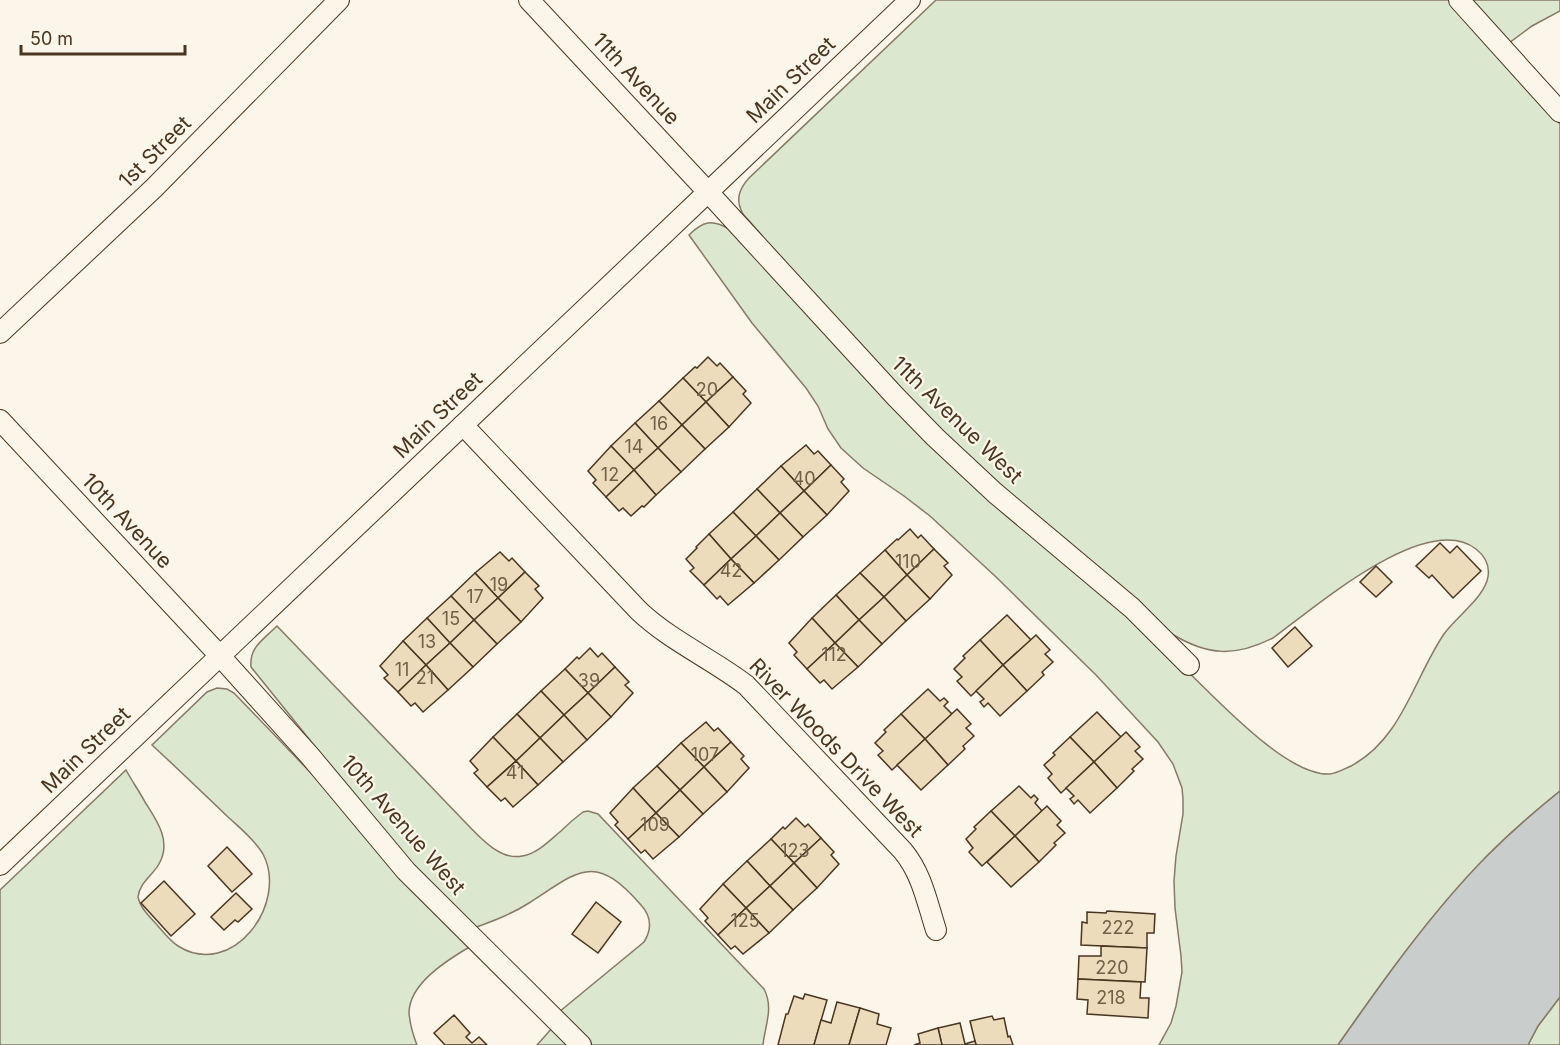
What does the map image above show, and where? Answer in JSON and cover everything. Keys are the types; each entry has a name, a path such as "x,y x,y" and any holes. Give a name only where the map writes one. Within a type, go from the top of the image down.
{"street":[{"name":"1st Street","path":"0,333 154,188 339,0"},
{"name":"11th Avenue","path":"529,0 708,192"},
{"name":"Main Street","path":"0,865 910,0"},
{"path":"1459,0 1560,112"},
{"name":"11th Avenue West","path":"708,192 948,450 995,493 1132,608 1189,665"},
{"name":"10th Avenue","path":"0,420 220,656"},
{"name":"River Woods Drive West","path":"463,425 639,611 661,630 746,685 895,842 912,861 918,873 936,930"},
{"name":"10th Avenue West","path":"220,656 331,778 414,879 581,1045"}],"green space":[{"path":"936,0 1448,0 1560,124 1560,791 1503,840 1445,902 1390,972 1338,1045 1159,1045 1171,1023 1182,972 1174,881 1183,799 1182,788 1173,764 1158,742 1096,675 995,576 930,516 863,468 841,448 806,388 752,323 689,235 703,224 708,223 729,229 1233,715 1273,749 1293,763 1313,771 1330,774 1351,766 1383,740 1395,724 1444,634 1484,588 1488,567 1485,559 1476,549 1455,540 1429,542 1400,552 1342,587 1273,638 1234,651 1198,647 1172,634 1027,513 893,384 743,214 739,204 739,195 749,178"},
{"path":"1470,0 1560,0 1560,11 1532,26 1509,43"},
{"path":"277,626 476,833 497,851 513,857 528,855 543,846 583,812 598,814 764,989 769,1010 763,1045 591,1045 559,1012 644,942 650,923 645,910 625,888 611,877 598,872 586,872 561,882 516,911 474,928 405,858 251,667 252,654 255,649"},
{"path":"217,688 227,689 234,693 337,800 471,946 432,973 416,992 409,1013 417,1045 0,1045 0,890 126,770 158,824 163,838 163,854 160,862 144,882 138,897 143,909 167,937 178,946 198,954 218,953 235,945 250,931 262,914 268,894 269,874 260,849 152,745 207,692"},
{"path":"1560,997 1560,1045 1528,1045 1538,1026"},
{"path":"553,1027 570,1045 537,1045"}],"shaded area":[{"path":"1560,791 1560,997 1538,1026 1528,1045 1338,1045 1428,922 1468,876 1497,846"}],"building":[{"path":"708,357 717,366 720,363 733,377 706,402 683,378"},
{"path":"733,377 746,391 743,394 751,403 729,427 706,402"},
{"path":"683,378 706,402 682,425 659,401"},
{"path":"659,401 682,425 658,448 635,423"},
{"path":"706,402 729,427 705,449 682,425"},
{"path":"635,423 658,448 634,470 611,446"},
{"path":"682,425 705,449 681,472 658,448"},
{"path":"806,445 814,454 818,451 831,465 804,491 781,466"},
{"path":"611,446 634,470 606,497 593,483 596,480 588,471"},
{"path":"658,448 681,472 656,495 634,470"},
{"path":"831,465 844,479 841,482 849,491 827,515 804,491"},
{"path":"781,466 804,491 780,513 757,489"},
{"path":"634,470 656,495 631,516 623,508 619,511 606,497"},
{"path":"757,489 780,513 756,536 733,512"},
{"path":"804,491 827,515 803,537 780,513"},
{"path":"733,512 756,536 731,559 709,534"},
{"path":"780,513 803,537 779,560 756,536"},
{"path":"910,529 918,538 921,535 934,549 907,575 885,550"},
{"path":"709,534 731,559 704,585 690,571 694,568 686,559"},
{"path":"756,536 779,560 754,583 731,559"},
{"path":"1440,543 1450,553 1457,546 1481,571 1453,598 1432,575 1429,578 1416,566"},
{"path":"934,549 948,563 944,566 952,575 930,599 907,575"},
{"path":"885,550 907,575 884,597 860,573"},
{"path":"500,552 509,561 512,558 525,572 498,598 475,573"},
{"path":"731,559 754,583 728,605 720,596 717,599 704,585"},
{"path":"1376,566 1392,582 1376,597 1360,582"},
{"path":"525,572 539,586 535,589 543,598 521,622 498,598"},
{"path":"475,573 498,598 474,620 451,596"},
{"path":"860,573 884,597 859,620 836,595"},
{"path":"907,575 930,599 906,621 884,597"},
{"path":"836,595 859,620 835,643 812,618"},
{"path":"451,596 474,620 450,643 427,618"},
{"path":"884,597 906,621 882,644 859,620"},
{"path":"498,598 521,622 497,644 474,620"},
{"path":"1007,615 1031,640 1003,665 980,640"},
{"path":"427,618 450,643 426,665 403,641"},
{"path":"812,618 835,643 807,669 794,655 797,652 789,643"},
{"path":"474,620 497,644 473,667 450,643"},
{"path":"859,620 882,644 858,667 835,643"},
{"path":"1295,627 1312,646 1288,667 1272,648"},
{"path":"1036,635 1050,650 1045,654 1053,662 1042,672 1044,675 1027,691 1003,665"},
{"path":"980,640 1003,665 971,696 957,681 962,677 954,669 965,658 963,656"},
{"path":"403,641 426,665 398,692 384,678 388,675 380,666"},
{"path":"450,643 473,667 448,690 426,665"},
{"path":"835,643 858,667 832,689 824,680 820,683 807,669"},
{"path":"590,648 598,657 602,653 615,667 588,693 565,669"},
{"path":"426,665 448,690 423,712 415,703 411,706 398,692"},
{"path":"1003,665 1027,691 1000,716 988,703 984,707 980,702 984,699 976,691"},
{"path":"615,667 629,682 625,685 633,693 611,717 588,693"},
{"path":"565,669 588,693 564,715 541,691"},
{"path":"928,689 940,701 944,698 948,702 944,706 952,714 925,739 901,714"},
{"path":"541,691 564,715 540,738 517,714"},
{"path":"588,693 611,717 587,740 564,715"},
{"path":"957,709 971,724 966,728 974,736 963,746 965,749 948,765 925,739"},
{"path":"1097,712 1121,737 1094,762 1070,737"},
{"path":"517,714 540,738 516,761 493,737"},
{"path":"901,714 925,739 892,770 878,755 883,751 875,743 886,732 884,730"},
{"path":"564,715 587,740 563,762 540,738"},
{"path":"706,722 714,731 718,728 731,742 704,767 681,743"},
{"path":"1126,732 1140,747 1135,751 1143,759 1117,788 1094,762"},
{"path":"493,737 516,761 487,787 474,773 478,770 470,761"},
{"path":"1070,737 1094,762 1061,793 1048,778 1052,774 1044,765"},
{"path":"540,738 563,762 538,785 516,761"},
{"path":"925,739 948,765 921,790 897,765"},
{"path":"731,742 744,756 741,759 749,768 727,792 704,767"},
{"path":"681,743 704,767 680,790 657,766"},
{"path":"516,761 538,785 513,807 505,798 501,801 487,787"},
{"path":"1094,762 1117,788 1090,813 1078,800 1074,804 1070,799 1074,796 1066,788"},
{"path":"657,766 680,790 656,813 633,788"},
{"path":"704,767 727,792 703,814 680,790"},
{"path":"1019,786 1031,798 1034,795 1038,799 1035,803 1042,811 1015,836 991,811"},
{"path":"633,788 656,813 628,839 615,825 618,822 610,813"},
{"path":"680,790 703,814 679,837 656,813"},
{"path":"1047,806 1061,821 1057,825 1065,833 1039,862 1015,836"},
{"path":"991,811 1015,836 982,866 969,852 973,848 966,839 976,829 974,827"},
{"path":"656,813 679,837 653,859 645,850 641,853 628,839"},
{"path":"796,818 805,827 808,824 821,838 794,863 771,839"},
{"path":"1015,836 1039,862 1011,887 987,862"},
{"path":"821,838 834,852 831,855 839,864 817,888 794,863"},
{"path":"771,839 794,863 770,886 747,861"},
{"path":"227,847 252,874 232,892 208,866"},
{"path":"747,861 770,886 746,908 723,884"},
{"path":"794,863 817,888 793,910 770,886"},
{"path":"164,881 195,914 171,936 141,903"},
{"path":"723,884 746,908 718,935 705,921 708,918 700,909"},
{"path":"770,886 793,910 769,933 746,908"},
{"path":"236,893 252,909 238,922 235,920 224,930 211,917"},
{"path":"596,902 621,922 598,953 572,934"},
{"path":"746,908 769,933 743,954 735,946 731,949 718,935"},
{"path":"1107,911 1155,914 1154,933 1147,933 1147,948 1081,945 1082,922 1087,923 1087,912 1106,913"},
{"path":"1101,946 1147,948 1145,982 1078,979 1079,956 1101,956"},
{"path":"1078,979 1141,982 1140,998 1149,998 1148,1018 1087,1014 1088,1000 1077,999"},
{"path":"805,994 827,1000 814,1045 778,1045 786,1014 788,1014 794,996 803,999"},
{"path":"837,1002 860,1008 849,1045 814,1045 821,1020 831,1023"},
{"path":"860,1008 879,1014 877,1024 891,1028 886,1045 849,1045"},
{"path":"454,1015 470,1033 466,1037 472,1043 479,1037 487,1045 445,1045 434,1033"},
{"path":"992,1016 994,1020 1004,1018 1008,1037 1010,1036 1013,1045 976,1045 970,1021"},
{"path":"960,1023 965,1044 975,1041 976,1045 942,1045 938,1028"},
{"path":"938,1028 942,1045 914,1045 920,1043 918,1034"}]}
